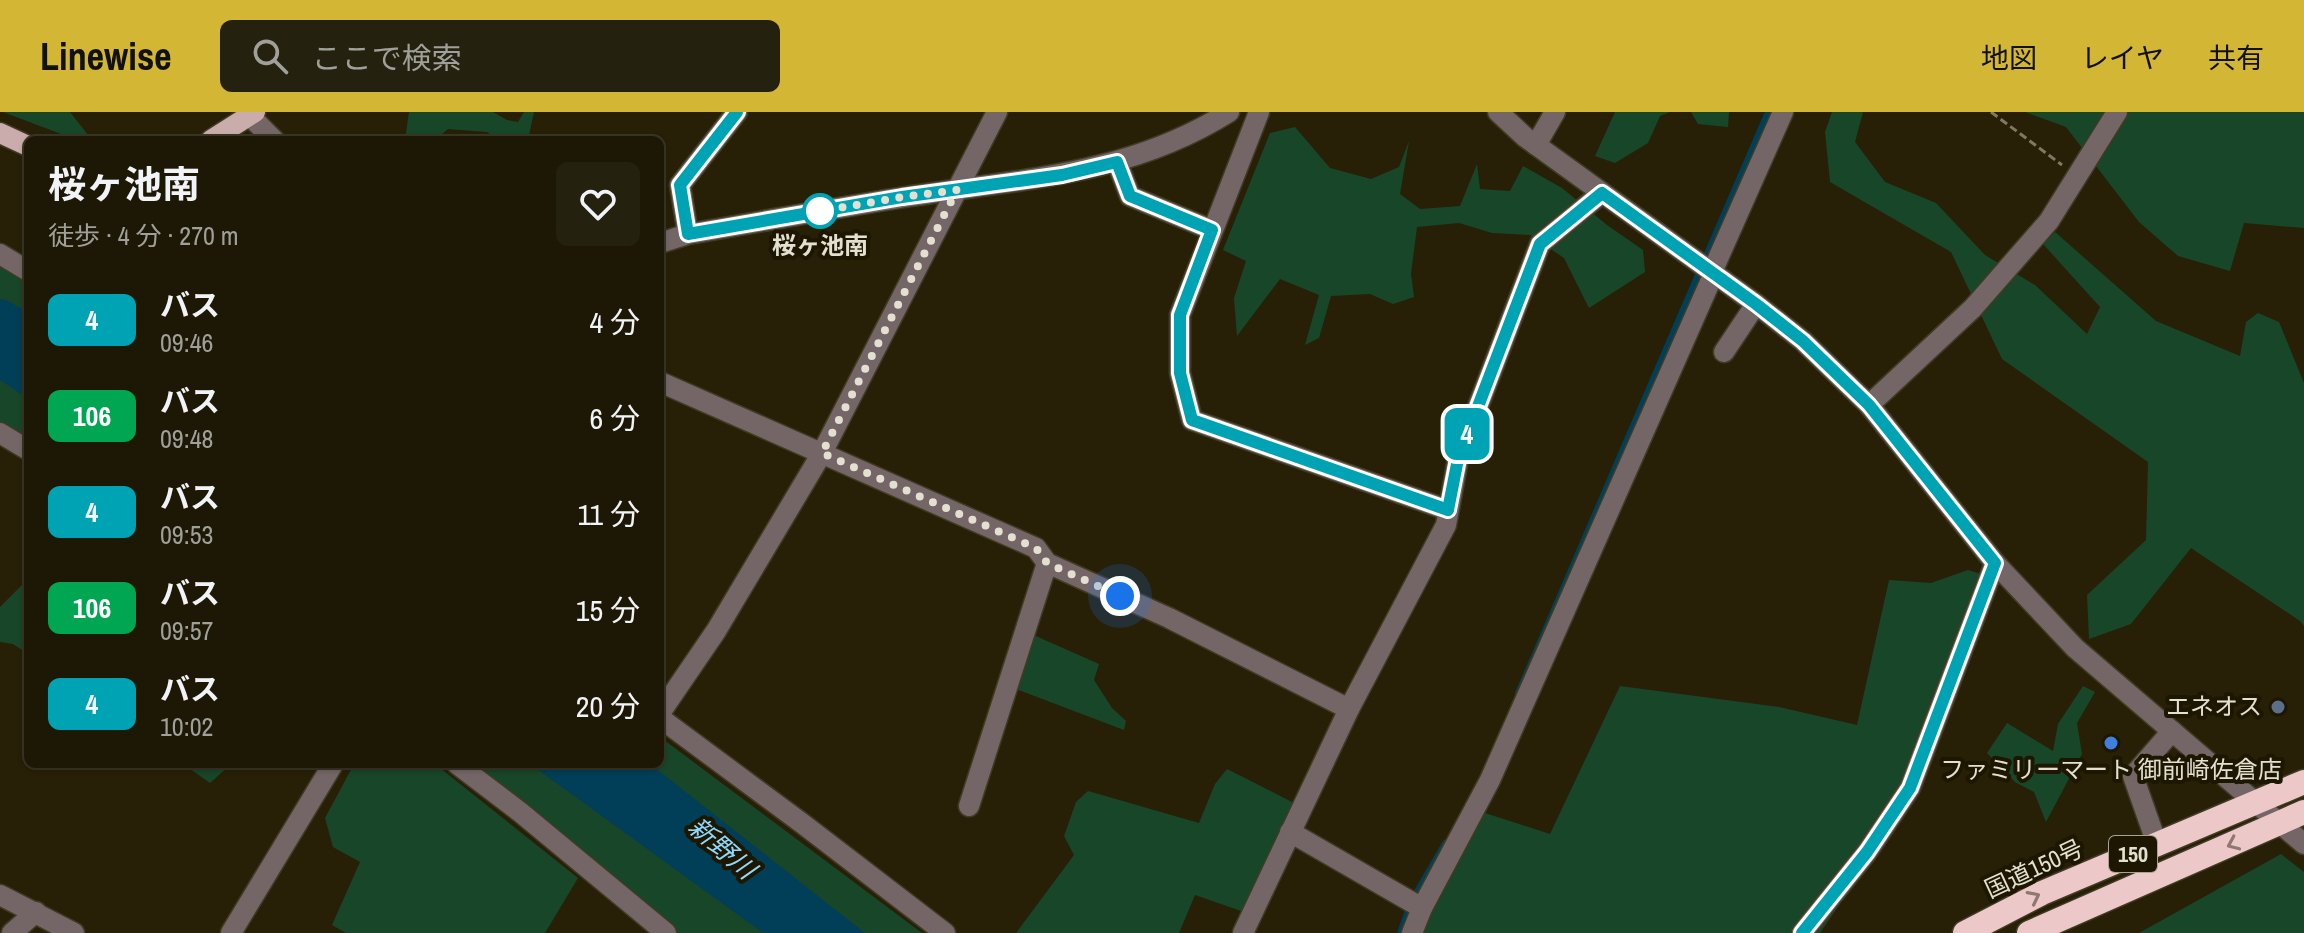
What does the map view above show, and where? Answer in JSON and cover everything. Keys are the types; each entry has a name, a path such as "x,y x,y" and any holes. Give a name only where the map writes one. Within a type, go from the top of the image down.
{"highway":[{"name":"国道150号","path":"1965,933 2042,893 2304,782"},
{"name":"150","path":"2029,933 2304,812"}],"main road":[{"path":"217,136 253,114"},
{"path":"0,133 24,144"}],"street":[{"path":"688,234 680,185 737,112"},
{"path":"664,242 688,234 902,197 1062,175 1117,162 1173,141 1229,112"},
{"path":"1259,112 1180,315 1180,373 1192,420 1448,510"},
{"path":"1498,112 1536,145 1803,341 1869,405 1995,563 2075,648 2304,844"},
{"path":"1536,145 1555,112"},
{"path":"1412,933 1422,908 1490,780 1783,112"},
{"path":"1869,405 1973,308 2049,221 2117,112"},
{"path":"253,114 271,136"},
{"path":"664,709 716,631 822,453 957,190 989,115"},
{"path":"1117,162 1130,196 1212,230"},
{"path":"1243,933 1349,709 1446,525 1458,459 1540,244 1602,193"},
{"path":"0,254 24,269"},
{"path":"1724,352 1756,304"},
{"path":"664,384 1036,548 1047,563 1169,618 1349,709"},
{"path":"0,433 24,448"},
{"path":"969,806 1047,563"},
{"path":"1802,933 1867,852 1910,788 1995,563"},
{"path":"664,718 945,933"},
{"path":"2157,844 2133,776 2172,731"},
{"path":"231,933 331,768"},
{"path":"462,768 666,933"},
{"path":"1290,832 1422,908"},
{"path":"0,895 74,933"},
{"path":"12,933 36,912"}],"path":[{"path":"1991,112 2078,177"}],"green space":[{"path":"3,112 70,112 89,136 66,136"},
{"path":"409,112 493,112 518,122 524,112 534,112 529,136 493,136 487,132 448,129 440,136 406,136"},
{"path":"1615,112 1670,112 1660,116 1648,143 1615,163 1595,156"},
{"path":"1691,112 1729,112 1728,127 1698,124"},
{"path":"1832,112 1863,112 1855,142 1885,182 1936,203 1985,255 2035,285 2087,334 2100,307 2043,244 2055,232 2156,321 2240,356 2246,322 2258,313 2279,322 2304,383 2304,626 2191,548 2131,624 2089,639 2087,595 2146,540 2148,462 2002,359 1951,252 1830,182 1825,132"},
{"path":"2025,112 2304,112 2304,228 2244,223 2230,271 2178,256 2139,222 2066,127"},
{"path":"1295,127 1330,168 1371,179 1399,167 1409,141 1400,194 1420,209 1460,206 1477,164 1480,189 1510,191 1523,166 1562,188 1643,250 1645,272 1589,308 1564,258 1530,235 1492,233 1459,223 1417,227 1411,274 1414,297 1393,304 1370,294 1331,296 1319,338 1305,345 1319,295 1280,279 1237,336 1234,298 1246,261 1223,250 1270,133"},
{"path":"0,256 24,270 24,439 0,424"},
{"path":"1968,570 1984,575 1923,741 1856,865 1846,895 1820,933 1421,933 1474,834 1482,812 1550,834 1620,686 1779,707 1857,725 1889,580 1931,583"},
{"path":"24,583 24,651 13,644 0,642 0,607"},
{"path":"1029,633 1099,664 1094,680 1112,708 1126,721 1124,730 1011,687"},
{"path":"2083,686 2095,692 2077,723 2082,754 2046,822 2034,792 2015,782 1987,753 2007,723 2053,751 2058,724"},
{"path":"664,740 922,933 668,933 477,768 664,768"},
{"path":"189,768 227,768 210,783"},
{"path":"352,768 440,768 578,878 545,933 346,933 332,925 360,862 333,847 325,818"},
{"path":"1227,769 1298,805 1244,912 1195,895 1179,933 1016,933 1074,855 1064,836 1076,802 1088,791 1199,823 1215,784"},
{"path":"2281,854 2304,872 2304,933 2139,933"}],"water":[{"path":"0,317 24,330 24,396 0,380"},
{"path":"536,768 655,768 865,933 763,933"}],"waterway":[{"path":"1518,693 1768,112"},
{"name":"新野川","path":"0,316 24,330"},
{"path":"1400,933 1411,902 1445,843"}],"bus line":[{"name":"4","path":"737,112 680,185 688,234 902,197 1062,175 1117,162 1130,196 1212,230 1180,315 1180,373 1192,420 1448,510 1458,459 1540,244 1602,193 1756,304 1803,341 1869,405 1995,563 1910,788 1867,852 1802,933"}],"place":[{"name":"桜ヶ池南","path":"820,211"},
{"name":"エネオス","path":"2278,707"},
{"name":"ファミリーマート 御前崎佐倉店","path":"2111,743"}],"route":[{"path":"820,211 810,213 957,190 822,453 1036,548 1047,563 1120,596"}]}
